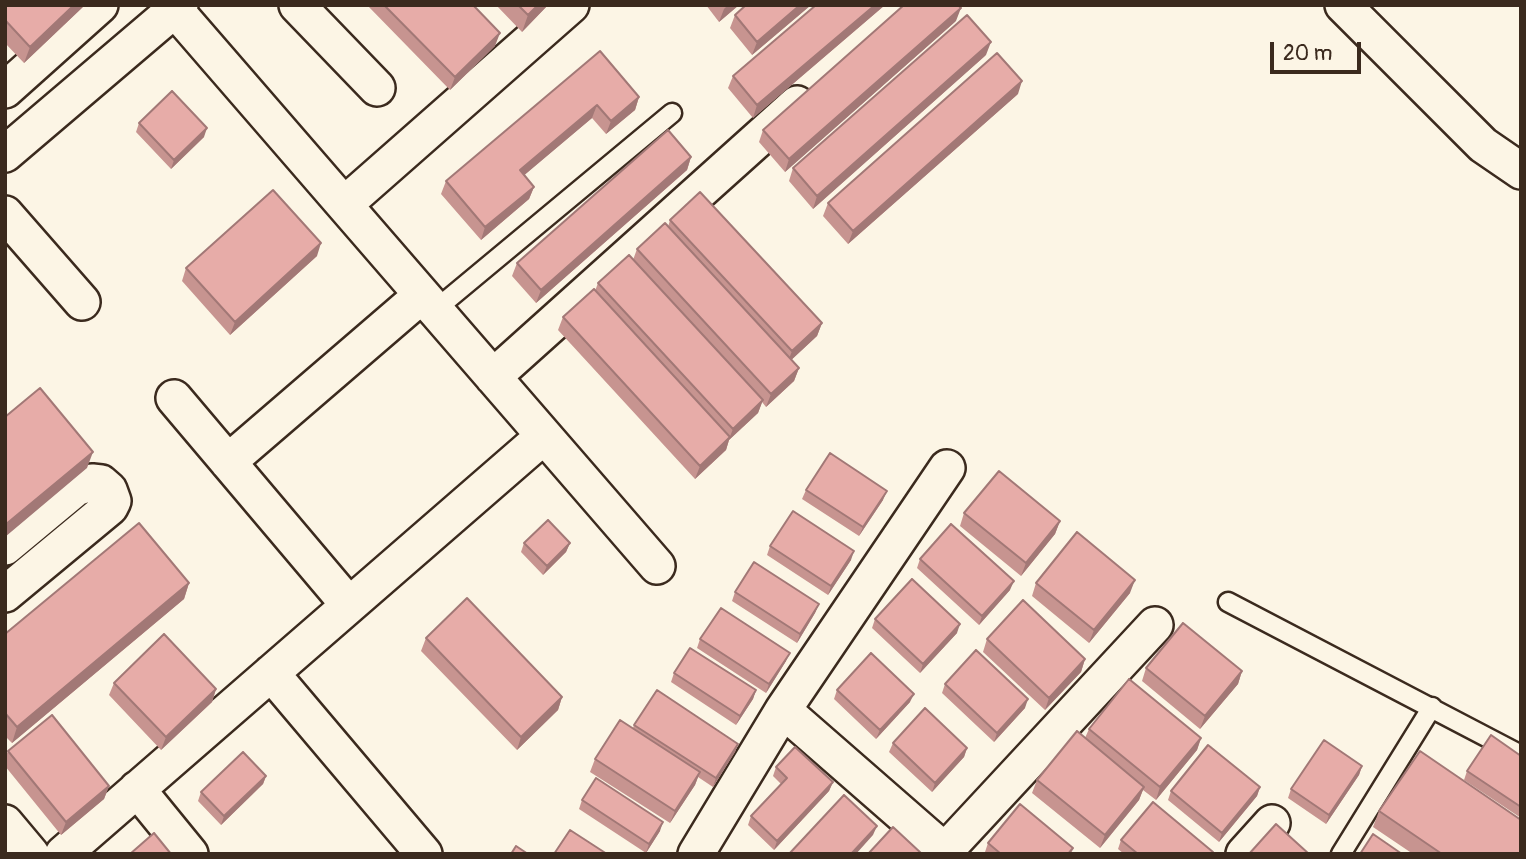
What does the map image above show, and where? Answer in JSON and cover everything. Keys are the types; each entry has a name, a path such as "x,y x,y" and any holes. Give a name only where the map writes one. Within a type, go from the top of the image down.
{"street":[{"path":"10,75 100,5"},
{"path":"297,5 377,88"},
{"path":"345,204 571,5"},
{"path":"1343,5 1483,145 1521,171"},
{"path":"5,154 175,7 657,566"},
{"path":"493,377 824,80"},
{"path":"5,214 82,303"},
{"path":"228,462 429,302"},
{"path":"174,398 349,605"},
{"path":"63,854 544,436"},
{"path":"696,854 783,710 947,468"},
{"path":"5,547 76,488 92,482 101,483 109,490 113,501 110,507 5,594"},
{"path":"783,710 947,852 1156,625"},
{"path":"271,673 424,854"},
{"path":"137,789 190,854"},
{"path":"5,823 31,854"},
{"path":"1244,854 1272,823"}],"lane":[{"path":"429,302 672,113"},
{"path":"1228,602 1521,755"},
{"path":"1341,854 1432,707"}],"building":[{"path":"5,5 74,5 30,47 5,20"},
{"path":"384,5 473,5 500,33 455,77"},
{"path":"518,5 538,5 528,15"},
{"path":"746,5 800,5 757,42 735,15"},
{"path":"816,5 875,5 757,105 733,76"},
{"path":"904,5 958,5 961,8 789,159 763,130"},
{"path":"967,15 991,42 817,196 793,168"},
{"path":"600,51 639,97 611,121 597,105 520,170 534,187 485,227 446,181"},
{"path":"997,53 1022,81 853,231 828,203"},
{"path":"172,91 207,128 174,160 139,123"},
{"path":"668,130 691,157 541,290 517,263"},
{"path":"273,190 321,243 235,322 186,268"},
{"path":"700,192 822,323 792,351 670,220"},
{"path":"665,223 799,368 771,394 637,249"},
{"path":"629,255 763,400 733,429 598,283"},
{"path":"594,289 730,437 700,466 563,317"},
{"path":"40,388 93,452 5,525 5,417"},
{"path":"830,453 887,491 863,527 806,490"},
{"path":"999,471 1060,521 1026,563 964,513"},
{"path":"793,511 854,551 831,586 770,546"},
{"path":"548,520 570,543 547,566 524,543"},
{"path":"139,523 189,583 17,727 5,713 5,634"},
{"path":"951,524 1014,581 982,616 920,559"},
{"path":"1077,532 1135,580 1094,630 1036,583"},
{"path":"754,562 819,604 800,634 735,592"},
{"path":"912,579 960,624 923,664 875,619"},
{"path":"467,598 562,697 521,737 426,638"},
{"path":"1023,600 1085,659 1049,698 987,639"},
{"path":"721,608 790,653 769,684 700,639"},
{"path":"1183,623 1242,671 1205,716 1146,668"},
{"path":"164,634 216,689 166,737 114,683"},
{"path":"690,648 756,690 740,716 674,673"},
{"path":"976,650 1028,699 997,733 945,684"},
{"path":"871,653 914,694 880,730 837,690"},
{"path":"1129,679 1201,738 1160,787 1089,729"},
{"path":"657,690 738,744 716,778 634,725"},
{"path":"925,708 967,748 935,783 893,743"},
{"path":"52,715 109,786 66,822 8,751"},
{"path":"620,720 700,772 675,811 595,759"},
{"path":"1077,731 1144,787 1105,835 1037,780"},
{"path":"1491,735 1521,756 1521,807 1467,771"},
{"path":"1324,740 1362,766 1329,815 1291,789"},
{"path":"1208,745 1260,787 1222,833 1171,791"},
{"path":"795,747 833,782 777,841 751,816 787,778 776,767"},
{"path":"1420,751 1521,820 1521,854 1442,854 1379,811"},
{"path":"243,752 266,776 224,816 201,792"},
{"path":"596,778 663,822 649,844 582,800"},
{"path":"844,795 877,826 851,854 789,854"},
{"path":"1153,802 1213,852 1138,854 1121,840"},
{"path":"1020,804 1073,848 1068,854 1001,854 988,843"},
{"path":"1276,824 1309,854 1249,854"},
{"path":"893,827 922,854 868,854"},
{"path":"570,830 607,854 554,854"},
{"path":"154,833 171,854 130,854"},
{"path":"1373,834 1402,854 1360,854"},
{"path":"516,846 528,854 511,854"}]}
